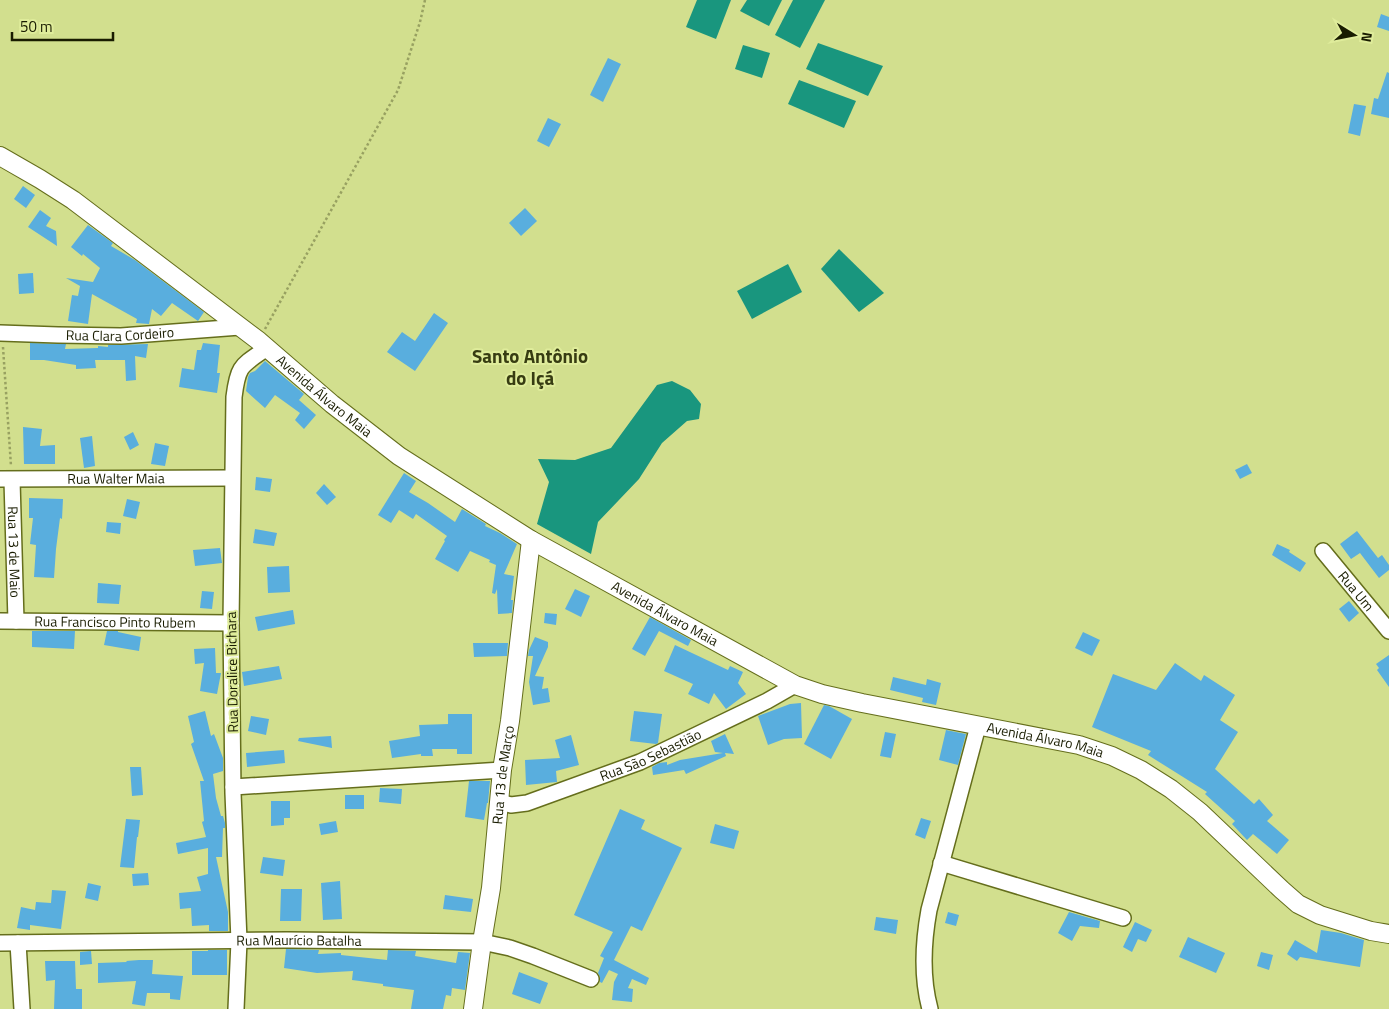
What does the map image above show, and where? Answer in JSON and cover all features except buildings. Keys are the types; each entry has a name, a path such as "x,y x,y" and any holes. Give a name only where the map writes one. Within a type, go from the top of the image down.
{"street":[{"name":"Avenida Álvaro Maia","path":"0,156 73,200 263,345 332,404 399,456 531,540 795,685 822,694 862,703 1079,745 1112,756 1141,770 1171,789 1200,812 1298,904 1320,915 1371,931 1389,934"},
{"name":"Rua Clara Cordeiro","path":"1,333 121,336 240,327"},
{"name":"Rua Doralice Bichara","path":"236,1009 239,941 233,787 231,623 234,397 240,369 263,345"},
{"name":"Rua Walter Maia","path":"6,480 232,478"},
{"name":"Rua 13 de Maio","path":"6,480 16,621"},
{"name":"Rua 13 de Março","path":"473,1009 491,888 502,770 510,720 531,540"},
{"name":"Rua Um","path":"1323,551 1389,631"},
{"name":"Rua Francisco Pinto Rubem","path":"0,621 231,623"},
{"name":"Rua São Sebastião","path":"499,802 511,805 527,803 640,762 767,701 795,685"},
{"path":"930,1009 924,966 924,937 929,910 978,726"},
{"path":"233,787 502,770"},
{"path":"942,863 1123,918"},
{"name":"Rua Maurício Batalha","path":"0,943 343,940 482,942 510,948 591,979"},
{"path":"18,943 22,1009"}],"path":[{"path":"263,345 398,90 420,22 425,0"},
{"path":"1,333 6,480"}],"water":[{"path":"697,0 731,0 716,39 686,27"},
{"path":"747,0 782,0 769,26 740,11"},
{"path":"793,0 825,0 800,48 775,35"},
{"path":"818,43 883,66 868,96 806,69"},
{"path":"743,45 770,53 762,78 735,69"},
{"path":"799,80 856,101 844,128 788,104"},
{"path":"839,249 884,293 859,312 821,269"},
{"path":"788,264 802,292 752,319 737,291"},
{"path":"672,381 690,390 701,404 699,419 687,421 662,443 639,479 598,522 591,554 537,524 549,482 538,459 575,460 611,448 657,385"}],"district":[{"name":"Santo Antônio do Içá","path":"530,367"}]}
